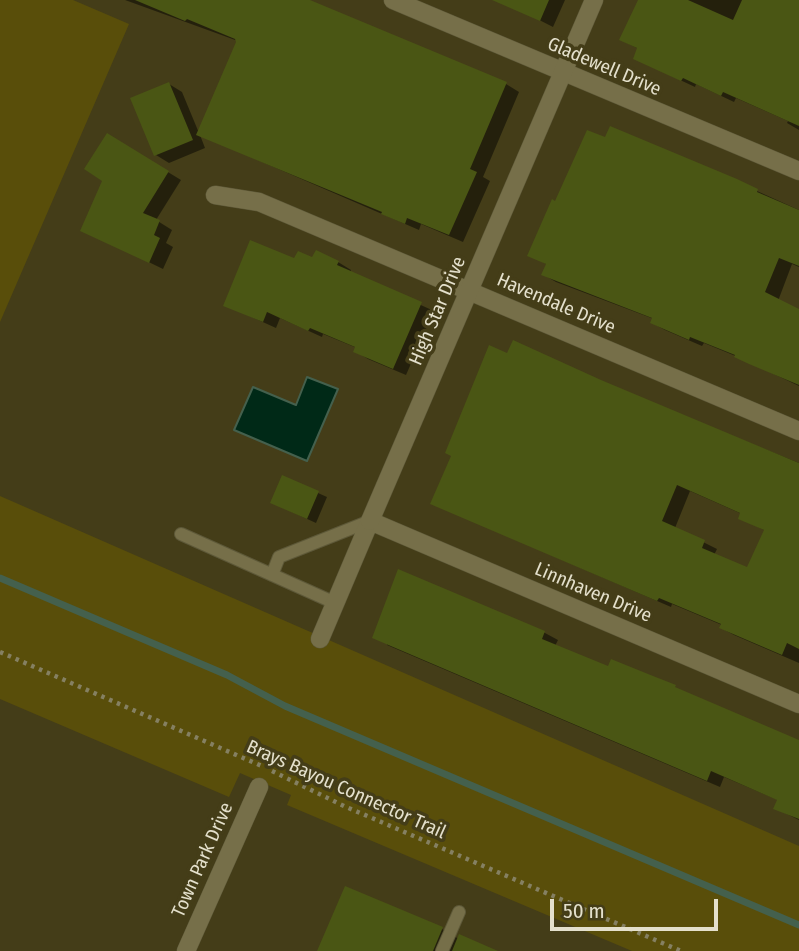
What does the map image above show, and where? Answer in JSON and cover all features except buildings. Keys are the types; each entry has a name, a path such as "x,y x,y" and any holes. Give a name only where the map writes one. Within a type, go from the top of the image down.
{"street":[{"name":"Gladewell Drive","path":"393,0 799,171"},
{"name":"High Star Drive","path":"320,639 594,0"},
{"name":"Havendale Drive","path":"215,195 259,202 799,431"},
{"name":"Linnhaven Drive","path":"370,521 799,704"},
{"name":"Town Park Drive","path":"186,951 259,787"}],"lane":[{"path":"272,575 279,557 370,521"},
{"path":"181,534 335,603"},
{"path":"443,951 459,912"}],"path":[{"name":"Brays Bayou Connector Trail","path":"0,652 289,778 344,806 681,951"}],"shaded area":[{"path":"0,0 73,0 129,24 0,322"},
{"path":"307,377 338,389 307,461 234,430 253,387 296,405"},
{"path":"0,496 799,846 799,951 632,951 287,805 291,795 240,773 229,797 0,699"}],"waterway":[{"path":"0,578 227,675 285,706 799,925"}]}
